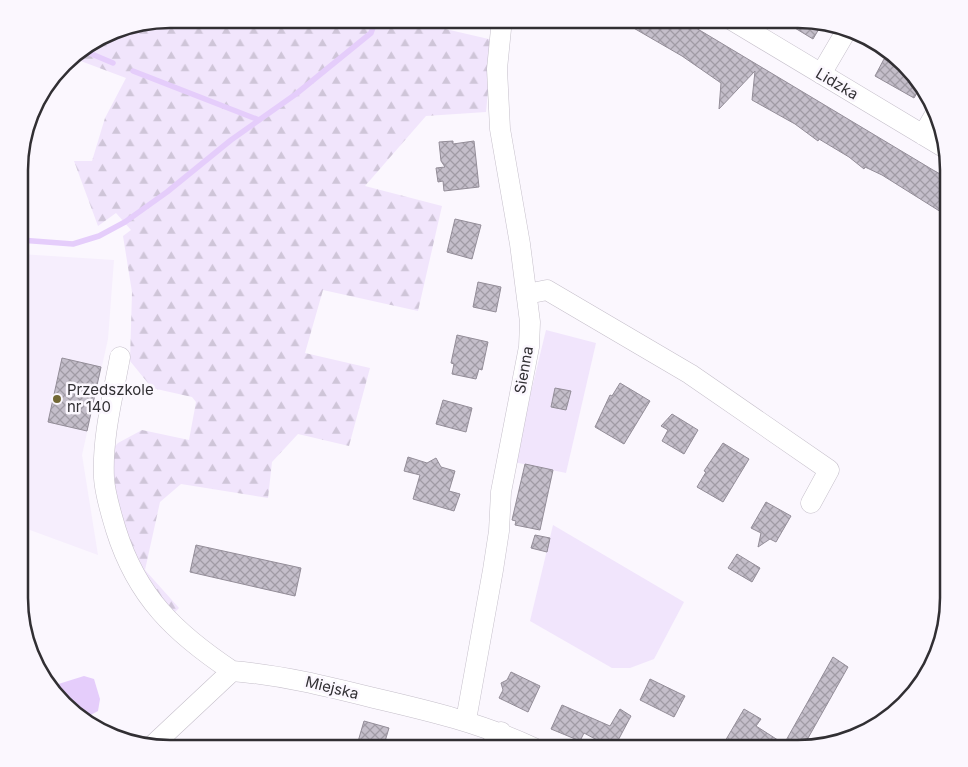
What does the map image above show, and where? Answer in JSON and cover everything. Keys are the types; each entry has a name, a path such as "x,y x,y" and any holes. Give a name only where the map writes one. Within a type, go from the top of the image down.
{"street":[{"name":"Sienna","path":"466,720 494,570 501,492 528,347 530,322 500,129 497,69 501,28"},
{"name":"Lidzka","path":"745,28 938,144"},
{"path":"821,74 844,35"},
{"path":"923,135 932,120"},
{"path":"527,294 547,290 690,374 828,470 811,503"},
{"path":"120,357 105,439 104,479 110,512 119,540 140,585 168,622 191,643 232,671 160,739"},
{"name":"Miejska","path":"232,671 283,676 466,720 494,740"}],"shaded area":[{"name":"Przedszkole nr 140","path":"28,255 114,260 108,339 82,455 98,555 28,529"},
{"path":"84,676 94,679 100,699 98,711 90,715 69,698 57,684"}],"green space":[{"path":"161,28 441,28 493,40 486,112 426,116 365,186 442,206 418,311 323,290 305,353 370,368 349,446 298,434 272,462 268,498 181,484 160,502 145,570 179,608 170,617 133,564 109,480 111,451 118,443 142,430 189,440 196,402 192,397 152,388 130,361 132,292 123,236 131,230 116,213 98,226 74,161 92,161 105,118 126,78 79,60 91,51 124,35 142,30"},
{"path":"546,330 596,343 566,473 514,462"},
{"path":"553,525 684,602 654,659 630,668 612,668 530,621"}],"building":[{"path":"634,28 696,28 940,174 940,211 882,175 865,167 864,169 849,157 819,139 818,141 795,124 752,100 755,71 719,109 721,83 682,56"},
{"path":"795,28 819,29 813,39"},
{"path":"884,59 893,65 917,91 914,98 875,76"},
{"path":"453,141 453,144 474,141 479,187 444,191 443,181 438,182 436,168 445,167 441,161 439,142"},
{"path":"455,219 481,225 472,259 447,252"},
{"path":"478,282 501,287 496,312 473,307"},
{"path":"457,335 488,342 482,370 479,369 476,379 452,374 454,364 451,363"},
{"path":"62,358 101,367 87,431 48,422"},
{"path":"620,383 650,401 624,444 595,427 610,395 612,396"},
{"path":"555,388 571,391 566,410 551,407"},
{"path":"443,400 472,408 466,432 436,424"},
{"path":"672,414 698,430 684,454 662,441 668,430 661,426"},
{"path":"723,443 749,459 723,502 697,487 706,472 704,471"},
{"path":"408,457 427,463 436,458 441,467 455,471 449,491 460,494 454,511 413,499 420,475 404,471"},
{"path":"525,464 553,470 540,530 515,525 516,521 512,520"},
{"path":"766,502 791,516 776,542 770,539 758,547 761,533 751,528"},
{"path":"535,535 550,538 547,552 531,548"},
{"path":"196,545 301,568 295,596 190,572"},
{"path":"737,554 760,568 752,582 728,568"},
{"path":"833,657 848,667 808,739 786,740"},
{"path":"511,672 540,686 528,712 499,698 503,690 501,683 507,680"},
{"path":"650,679 685,696 674,717 640,700"},
{"path":"562,705 610,726 620,709 631,716 618,740 596,740 584,733 581,740 577,740 551,729"},
{"path":"744,709 761,719 756,726 778,740 726,740"},
{"path":"364,721 389,728 386,739 359,739"}],"waterway":[{"path":"28,241 73,244 99,236 125,222 167,192 231,140 296,94 371,33 373,28"},
{"path":"89,53 113,63"},
{"path":"133,71 259,120"}],"place":[{"name":"Przedszkole nr 140","path":"57,399"}]}
